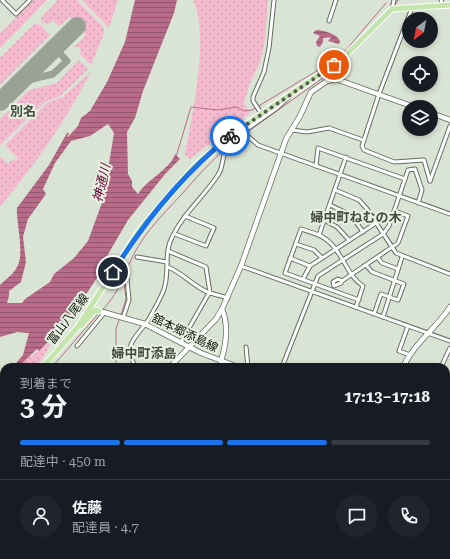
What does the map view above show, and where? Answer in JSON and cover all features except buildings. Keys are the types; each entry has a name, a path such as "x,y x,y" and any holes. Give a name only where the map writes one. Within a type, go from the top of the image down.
{"main road":[{"path":"392,9 442,2 450,5"},
{"name":"富山八尾線","path":"46,363 77,328 141,228 182,179 222,143 261,113 342,59 392,9"},
{"path":"77,328 80,327 95,310 102,312"}],"street":[{"path":"2,0 16,14 30,0"},
{"path":"261,113 253,101 253,97 264,72 269,48 274,0"},
{"path":"329,21 336,0"},
{"path":"392,9 394,0"},
{"path":"412,6 379,94 362,146 364,150 394,162 424,160 430,181 450,126"},
{"path":"174,363 222,310 229,298 281,154 311,92 327,80 336,79 402,103"},
{"path":"134,363 130,356 131,343 156,308 166,285 168,251 185,216 222,169 225,152 228,147 277,108 290,95"},
{"path":"438,116 450,120"},
{"path":"292,130 307,132 329,128 363,140"},
{"path":"222,143 245,134"},
{"path":"245,134 258,145 281,154 450,214"},
{"path":"316,166 318,148 405,179"},
{"path":"319,235 346,157"},
{"path":"284,363 318,276 383,234 389,226 395,211 408,170 415,169 422,190 418,203"},
{"path":"335,190 359,200 376,223 392,249 402,257 450,274"},
{"path":"330,205 351,215 363,232"},
{"path":"333,288 392,249 400,240 408,216 395,211"},
{"path":"175,234 206,246 214,228 185,216"},
{"path":"324,220 337,227 349,240"},
{"path":"303,279 310,266 376,223"},
{"path":"356,307 359,300 363,286 356,282 331,243 319,235 301,229 285,273 314,284 333,288 359,300"},
{"path":"296,244 314,250 322,258"},
{"path":"168,251 206,266 209,293 181,342"},
{"path":"137,257 167,262"},
{"path":"383,317 402,257"},
{"path":"290,258 310,266"},
{"path":"378,258 382,262 398,268"},
{"path":"241,266 450,341"},
{"path":"366,266 372,272 404,284 398,300 381,294 374,314"},
{"path":"168,267 179,271 209,293 229,298"},
{"path":"123,318 129,300 127,279"},
{"path":"405,363 410,355 450,308"},
{"path":"221,361 226,345 225,316 222,310"},
{"path":"77,346 102,312"},
{"name":"舘本郷添島線","path":"102,312 145,324 189,347 227,363"},
{"path":"408,326 399,351 410,355"},
{"path":"246,347 248,363"},
{"path":"443,363 450,348"}],"shaded area":[{"path":"34,0 47,0 0,48 0,33"},
{"path":"58,0 77,0 104,28 104,33 91,65 79,53 81,51 79,46 74,47 86,35 70,17 59,26 53,20 47,25 45,22 42,24 41,18"},
{"path":"82,0 118,0 109,28"},
{"path":"135,0 177,0 174,13 143,91 135,118 127,132 128,174 132,181 132,187 138,194 169,165 175,154 180,159 166,173 128,220 107,256 100,273 85,296 56,334 39,351 37,349 22,363 16,363 23,355 29,333 17,332 0,337 0,285 15,270 19,261 20,247 17,208 49,165 67,133 69,133 67,138 78,126 81,118 90,111 107,82 125,42","holes":["108,124 114,133 103,200 88,241 74,258 54,274 50,282 25,299 22,303 7,303 9,291 21,282 26,262 23,237 28,219 46,194 43,189 55,163 71,141 90,136"]},
{"path":"193,0 268,0 265,39 260,62 250,83 244,103 250,113 190,159 185,154 195,98 200,54 198,15"},
{"path":"35,23 40,25 50,35 0,85 0,58"},
{"path":"316,30 333,34 340,41 339,44 328,41 331,37 323,38 323,42 320,47 317,46 316,42 320,36 313,33"},
{"path":"79,60 88,69 60,96 45,102 0,145 0,119 29,90 57,83"},
{"path":"91,71 82,89 49,142 0,207 0,156 8,164 13,159 15,161 18,159 5,145 47,103 63,97"},
{"path":"52,341 39,363 22,363"}],"waterway":[{"path":"394,6 398,0"},
{"path":"176,157 191,107 217,110 237,107 244,111 252,110 320,69 346,50 386,3"},
{"path":"246,133 337,68 384,20"},
{"path":"102,310 115,294 131,260 150,229 211,162 243,135"},
{"path":"121,315 126,299 124,281"},
{"path":"55,363 98,314"},
{"path":"116,363 116,328 120,318"}],"taxiway":[{"path":"20,82 53,74 67,61 55,48"}],"runway":[{"path":"0,102 77,26"}],"way so far":[{"path":"230,136 261,113 305,86 334,65"}],"district":[{"name":"別名","path":"23,111"},
{"name":"婦中町ねむの木","path":"356,217"},
{"name":"婦中町添島","path":"144,353"}],"route":[{"path":"113,272 141,228 182,179 230,136"}],"water label":[{"name":"神通川","path":"101,183"}]}
